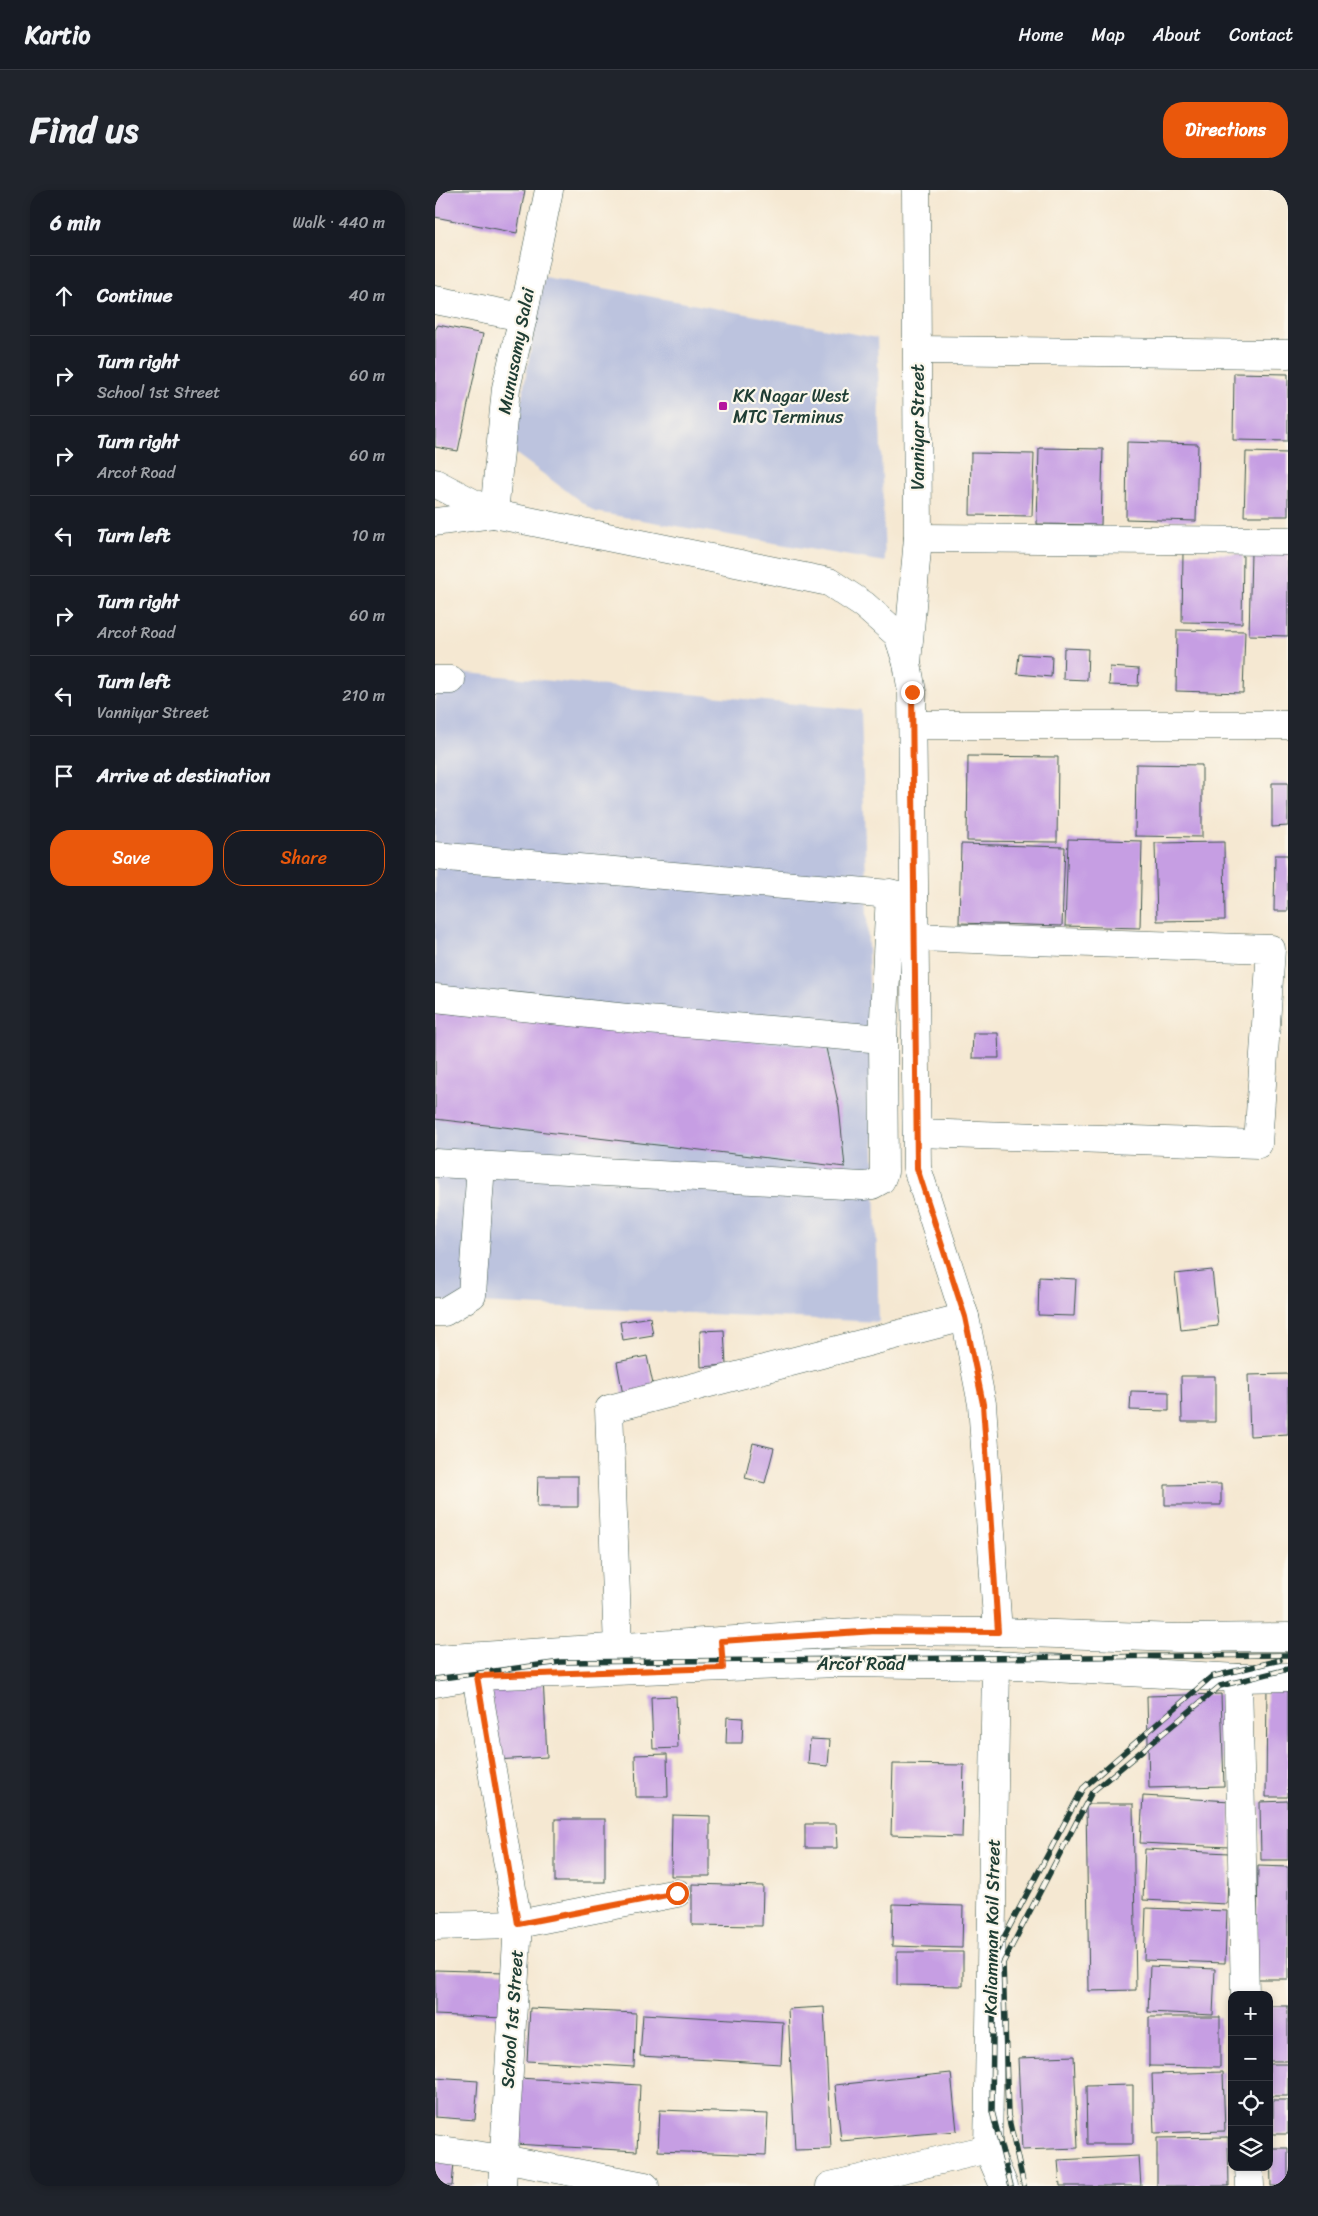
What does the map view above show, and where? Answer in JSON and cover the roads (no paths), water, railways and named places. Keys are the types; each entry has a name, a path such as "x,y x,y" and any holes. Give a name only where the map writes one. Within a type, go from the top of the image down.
{"street":[{"name":"Munusamy Salai","path":"494,514 506,388 523,317 549,190"},
{"name":"Vanniyar Street","path":"907,663 918,538 919,350 916,190"},
{"path":"435,300 523,317"},
{"path":"919,350 1288,354"},
{"path":"435,483 494,514"},
{"path":"435,522 494,514"},
{"name":"Vanniyar Street","path":"494,514 829,582 864,605 898,635 907,663 912,692 913,725 902,894 915,937 917,1168 965,1317 983,1404 998,1632"},
{"path":"918,538 1288,541"},
{"path":"913,725 1288,725"},
{"path":"435,856 902,894 883,1039 884,1172 881,1180 872,1185 435,1163"},
{"path":"915,937 1271,948 1258,1144 917,1133"},
{"path":"435,998 647,1020 883,1039"},
{"path":"435,1312 444,1312 472,1295 481,1165"},
{"path":"618,1648 609,1409 965,1317"},
{"name":"Arcot Road","path":"435,1659 876,1631 998,1632 1179,1638 1288,1636"},
{"path":"721,1641 723,1668"},
{"name":"Arcot Road","path":"435,1683 477,1676 839,1663 997,1665 1238,1678 1288,1676"},
{"name":"Kaliamman Koil Street","path":"997,1665 988,2149 1004,2186"},
{"name":"School 1st Street","path":"477,1676 518,1924 502,2186"},
{"path":"1238,1678 1245,1991"},
{"path":"435,1926 518,1924 677,1893"},
{"path":"435,2149 503,2159 645,2186"},
{"path":"830,2186 988,2149"},
{"path":"1249,2171 1250,2186"}],"railway":[{"path":"435,1679 561,1662 1288,1655"},
{"path":"1011,2186 992,2111 994,1956 1083,1788 1211,1677 1280,1660"},
{"path":"1024,2186 1008,2115 1003,1963 1092,1792 1220,1686 1288,1669"}],"place":[{"name":"KK Nagar West MTC Terminus","path":"723,406"}]}
